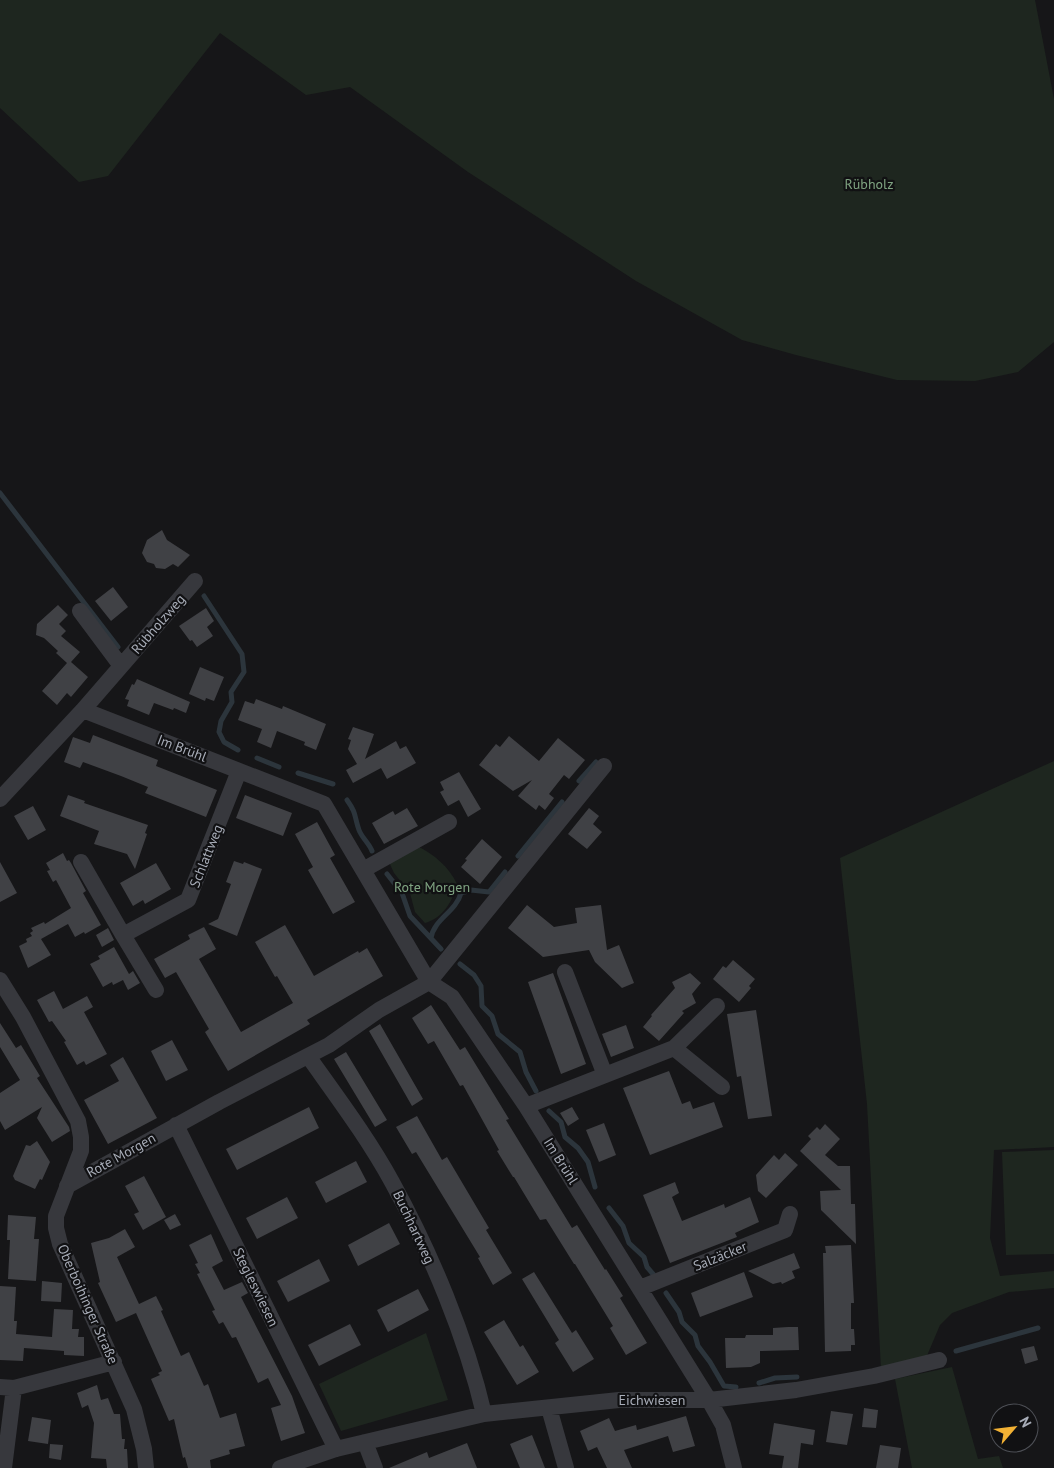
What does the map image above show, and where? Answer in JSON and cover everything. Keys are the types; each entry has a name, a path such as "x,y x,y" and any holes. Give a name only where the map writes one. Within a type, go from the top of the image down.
{"street":[{"name":"Rübholzweg","path":"83,710 195,581"},
{"name":"Rübholzweg","path":"80,611 120,666"},
{"name":"Im Brühl","path":"83,710 324,804 429,982 452,996 526,1106 640,1288 723,1426 734,1468"},
{"path":"0,799 83,710"},
{"name":"Rote Morgen","path":"67,1186 176,1124 329,1045 379,1010 429,982 604,766"},
{"name":"Schlattweg","path":"124,935 188,900 240,771"},
{"path":"363,870 450,822"},
{"path":"80,862 156,990"},
{"path":"565,972 605,1075"},
{"name":"Oberboihinger Straße","path":"0,980 78,1121 82,1137 81,1151 56,1216 56,1228 60,1244 134,1409 144,1449 146,1468"},
{"path":"526,1106 674,1048 717,1006"},
{"path":"674,1048 722,1087"},
{"name":"Buchhartweg","path":"308,1056 354,1121 392,1182 418,1235 451,1311 476,1382 484,1414"},
{"name":"Stegleswiesen","path":"176,1124 336,1449"},
{"name":"Salzäcker","path":"640,1288 785,1230 790,1214"},
{"name":"Eichwiesen","path":"282,1468 336,1449 484,1414 619,1400 709,1400 796,1390 874,1376 939,1360"},
{"path":"4,1468 7,1387 114,1362"},
{"path":"550,1408 566,1468"},
{"path":"365,1442 375,1468"}],"green space":[{"name":"Rübholz","path":"0,0 1035,0 1054,99 1054,342 1018,372 975,381 897,380 742,340 636,281 468,172 350,87 306,95 220,33 108,176 79,182 0,108"},
{"path":"1054,761 1054,1147 994,1150 990,1238 1000,1276 1054,1271 1054,1288 1009,1292 952,1313 940,1325 926,1358 881,1369 867,1104 840,858"},
{"name":"Rote Morgen","path":"417,846 440,862 450,872 457,884 453,897 442,913 425,923 415,912 410,893 394,873 389,862"},
{"path":"1054,1150 1054,1254 1006,1255 1002,1152"},
{"path":"426,1333 448,1400 341,1431 319,1384"},
{"path":"952,1367 978,1459 999,1456 1003,1468 912,1468 895,1379"}],"building":[{"path":"162,530 167,540 190,555 178,567 173,564 165,569 156,568 154,564 147,562 142,553 147,540"},
{"path":"113,587 128,607 111,621 95,601"},
{"path":"58,605 68,615 59,624 66,631 61,636 80,652 71,662 88,677 71,697 67,693 57,705 42,691 67,663 56,653 58,651 44,638 36,635 37,624"},
{"path":"206,608 214,621 207,627 213,636 197,647 179,626"},
{"path":"200,667 224,677 214,701 206,698 205,701 189,694"},
{"path":"137,679 190,702 186,713 154,703 149,715 127,706 129,700 125,699 132,684 134,685"},
{"path":"256,699 282,709 283,706 326,724 316,750 304,745 305,742 277,731 271,748 257,742 262,729 238,720 245,701 254,704"},
{"path":"353,727 374,734 365,759 396,741 400,749 406,746 416,763 387,779 381,768 353,783 346,770 357,764 348,749 351,740 348,739"},
{"path":"93,735 158,760 156,766 217,790 206,817 145,793 148,787 121,776 83,762 80,768 64,762 73,737 90,743"},
{"path":"509,736 539,761 558,738 585,760 569,779 564,775 549,794 554,798 545,810 539,805 536,810 518,796 532,780 513,791 479,765 496,744 500,747"},
{"path":"459,772 481,809 468,817 459,800 448,806 440,792 444,790 440,782"},
{"path":"68,795 85,801 84,803 148,825 145,833 147,834 135,869 127,854 94,844 99,831 60,816"},
{"path":"245,795 292,813 283,836 236,818"},
{"path":"33,806 46,830 28,840 14,816"},
{"path":"407,808 418,826 384,844 372,823 393,811 395,815"},
{"path":"589,808 599,816 593,824 602,832 587,849 568,834"},
{"path":"317,822 335,855 330,858 355,902 333,914 308,870 313,867 295,834"},
{"path":"482,839 502,857 480,884 461,867 467,860 465,859"},
{"path":"63,853 67,861 69,860 71,863 86,891 83,893 101,925 75,937 68,924 41,939 51,955 28,968 19,946 27,942 26,939 32,936 30,933 33,931 31,928 44,922 45,924 71,908 56,880 53,882 47,871 50,870 46,863"},
{"path":"234,861 243,864 244,862 262,869 237,936 208,924 218,919 231,884 226,882"},
{"path":"0,862 17,893 0,902"},
{"path":"156,863 171,889 145,904 143,900 133,906 120,883"},
{"path":"527,905 554,927 577,923 575,908 601,905 607,950 619,945 634,983 622,988 595,962 589,950 543,957 508,928"},
{"path":"285,925 314,976 358,951 359,953 367,948 383,976 307,1020 310,1024 228,1071 205,1032 209,1029 176,972 165,978 154,959 190,939 188,935 204,927 216,949 199,959 241,1032 293,1003 277,976 275,977 255,942"},
{"path":"108,928 114,940 102,947 96,935"},
{"path":"114,947 129,974 133,971 140,983 128,990 123,980 113,985 112,982 103,987 90,964 100,959 98,956"},
{"path":"733,960 755,979 749,986 751,988 739,1002 713,979 723,966 726,968"},
{"path":"553,973 586,1064 561,1074 528,982"},
{"path":"690,973 701,983 692,994 696,1003 682,1011 684,1013 659,1041 643,1027 675,988 672,982"},
{"path":"54,991 63,1009 87,996 93,1007 84,1012 107,1054 86,1065 84,1061 77,1065 64,1042 66,1041 52,1021 49,1022 37,1000"},
{"path":"431,1005 460,1050 465,1047 509,1119 506,1120 572,1228 577,1225 623,1296 620,1298 647,1343 626,1355 610,1328 613,1326 575,1264 546,1219 540,1220 497,1151 499,1150 463,1085 460,1086 434,1041 428,1044 412,1018"},
{"path":"756,1010 772,1116 748,1119 741,1076 737,1077 727,1014"},
{"path":"0,1023 16,1048 21,1045 40,1076 37,1078 69,1127 70,1131 52,1142 37,1118 42,1107 5,1130 0,1121 0,1093 20,1080 0,1047"},
{"path":"380,1024 423,1099 412,1106 369,1031"},
{"path":"626,1025 634,1048 611,1057 602,1034"},
{"path":"172,1040 188,1070 166,1081 151,1051"},
{"path":"346,1052 387,1120 375,1127 334,1059"},
{"path":"123,1057 157,1118 108,1144 84,1100 119,1081 110,1065"},
{"path":"669,1071 682,1104 690,1101 693,1109 714,1102 723,1127 650,1155 623,1088"},
{"path":"309,1107 319,1128 237,1170 226,1149"},
{"path":"572,1107 579,1119 568,1126 560,1113"},
{"path":"417,1116 442,1160 447,1157 489,1228 486,1230 512,1273 493,1285 478,1258 480,1257 416,1152 412,1154 396,1127"},
{"path":"604,1123 616,1155 599,1162 586,1130"},
{"path":"825,1124 840,1139 825,1155 838,1166 850,1166 851,1204 855,1204 856,1244 821,1210 820,1191 841,1190 800,1151 811,1139 808,1136 817,1127 820,1130"},
{"path":"37,1141 50,1162 42,1180 40,1179 35,1189 15,1180 13,1176 26,1145 30,1146"},
{"path":"785,1153 798,1165 766,1198 758,1191 756,1175 774,1155 779,1160"},
{"path":"356,1161 367,1182 326,1203 315,1182"},
{"path":"144,1176 166,1217 143,1230 134,1214 139,1212 125,1186"},
{"path":"675,1182 679,1193 672,1197 682,1221 724,1204 725,1208 750,1197 759,1222 735,1233 737,1237 670,1263 643,1195"},
{"path":"287,1197 298,1218 257,1239 246,1218"},
{"path":"175,1214 181,1225 170,1230 164,1220"},
{"path":"8,1215 36,1217 34,1239 39,1239 36,1281 8,1279 10,1240 7,1240"},
{"path":"389,1223 400,1244 358,1266 348,1245"},
{"path":"125,1229 135,1247 117,1257 139,1304 156,1296 181,1356 189,1352 204,1386 208,1384 220,1418 236,1413 245,1446 229,1450 230,1454 210,1460 211,1468 188,1468 185,1457 183,1458 174,1419 169,1421 151,1379 160,1375 158,1373 162,1371 136,1313 116,1322 98,1283 100,1282 91,1243 109,1238"},
{"path":"211,1234 223,1261 212,1267 224,1290 242,1282 248,1293 241,1297 292,1396 305,1433 281,1441 271,1408 281,1405 268,1378 258,1383 236,1337 232,1338 223,1322 219,1324 212,1311 215,1310 197,1274 200,1273 195,1264 198,1263 189,1245"},
{"path":"851,1245 854,1303 851,1303 851,1329 854,1329 855,1345 851,1345 851,1351 825,1352 823,1253 826,1253 825,1246"},
{"path":"794,1253 800,1268 792,1271 795,1278 782,1284 781,1282 773,1284 748,1271"},
{"path":"319,1259 330,1281 288,1302 277,1281"},
{"path":"534,1272 572,1333 576,1330 594,1359 573,1372 555,1343 559,1340 522,1279"},
{"path":"744,1272 753,1297 700,1317 691,1293"},
{"path":"42,1281 62,1283 61,1302 41,1301"},
{"path":"0,1286 16,1287 14,1321 17,1321 16,1334 52,1337 54,1309 73,1310 72,1329 79,1329 78,1337 84,1337 84,1356 64,1355 64,1351 24,1348 23,1361 0,1360"},
{"path":"418,1289 429,1310 388,1332 377,1310"},
{"path":"504,1320 520,1347 523,1345 539,1372 517,1385 484,1332"},
{"path":"350,1324 361,1345 319,1366 308,1345"},
{"path":"798,1327 799,1350 760,1351 760,1363 751,1367 726,1368 725,1338 745,1338 746,1335 773,1335 773,1328"},
{"path":"1034,1346 1038,1360 1025,1364 1021,1349"},
{"path":"97,1385 101,1400 108,1398 114,1414 120,1414 122,1439 125,1439 124,1449 127,1449 128,1468 107,1468 106,1459 91,1458 94,1423 88,1405 82,1408 77,1393"},
{"path":"864,1408 878,1410 876,1428 862,1427"},
{"path":"831,1411 853,1414 847,1445 826,1442"},
{"path":"686,1416 695,1446 673,1452 668,1436 624,1450 632,1468 607,1468 597,1447 588,1451 580,1431 609,1418 615,1431 636,1425 637,1430"},
{"path":"32,1417 51,1420 48,1444 28,1441"},
{"path":"774,1423 815,1430 813,1445 801,1443 798,1468 782,1468 784,1456 769,1454"},
{"path":"532,1435 545,1468 520,1468 510,1444"},
{"path":"467,1443 477,1468 389,1468 427,1452 429,1458"},
{"path":"50,1444 63,1445 61,1460 49,1458"},
{"path":"880,1445 901,1448 898,1468 876,1468"}],"waterway":[{"path":"0,493 118,647"},
{"path":"204,596 242,654 244,672 231,692 232,702 221,721 219,732 224,742 238,750"},
{"path":"257,758 279,767"},
{"path":"579,781 596,762"},
{"path":"298,773 333,784"},
{"path":"347,800 354,812 360,833 372,851"},
{"path":"518,856 562,802"},
{"path":"431,938 436,926 455,905 461,893 471,890 489,892 505,872"},
{"path":"387,874 402,893 410,916 441,949"},
{"path":"460,964 474,975 481,986 482,1006 492,1016 498,1034 520,1052 526,1072 536,1091"},
{"path":"549,1111 561,1122 565,1137 578,1148 588,1162 595,1187"},
{"path":"609,1208 623,1226 629,1243 644,1257 647,1267 653,1274"},
{"path":"666,1293 679,1312 682,1322 695,1335 698,1346 724,1386 736,1387"},
{"path":"956,1351 1038,1328"},
{"path":"759,1383 775,1378 797,1377"}]}
